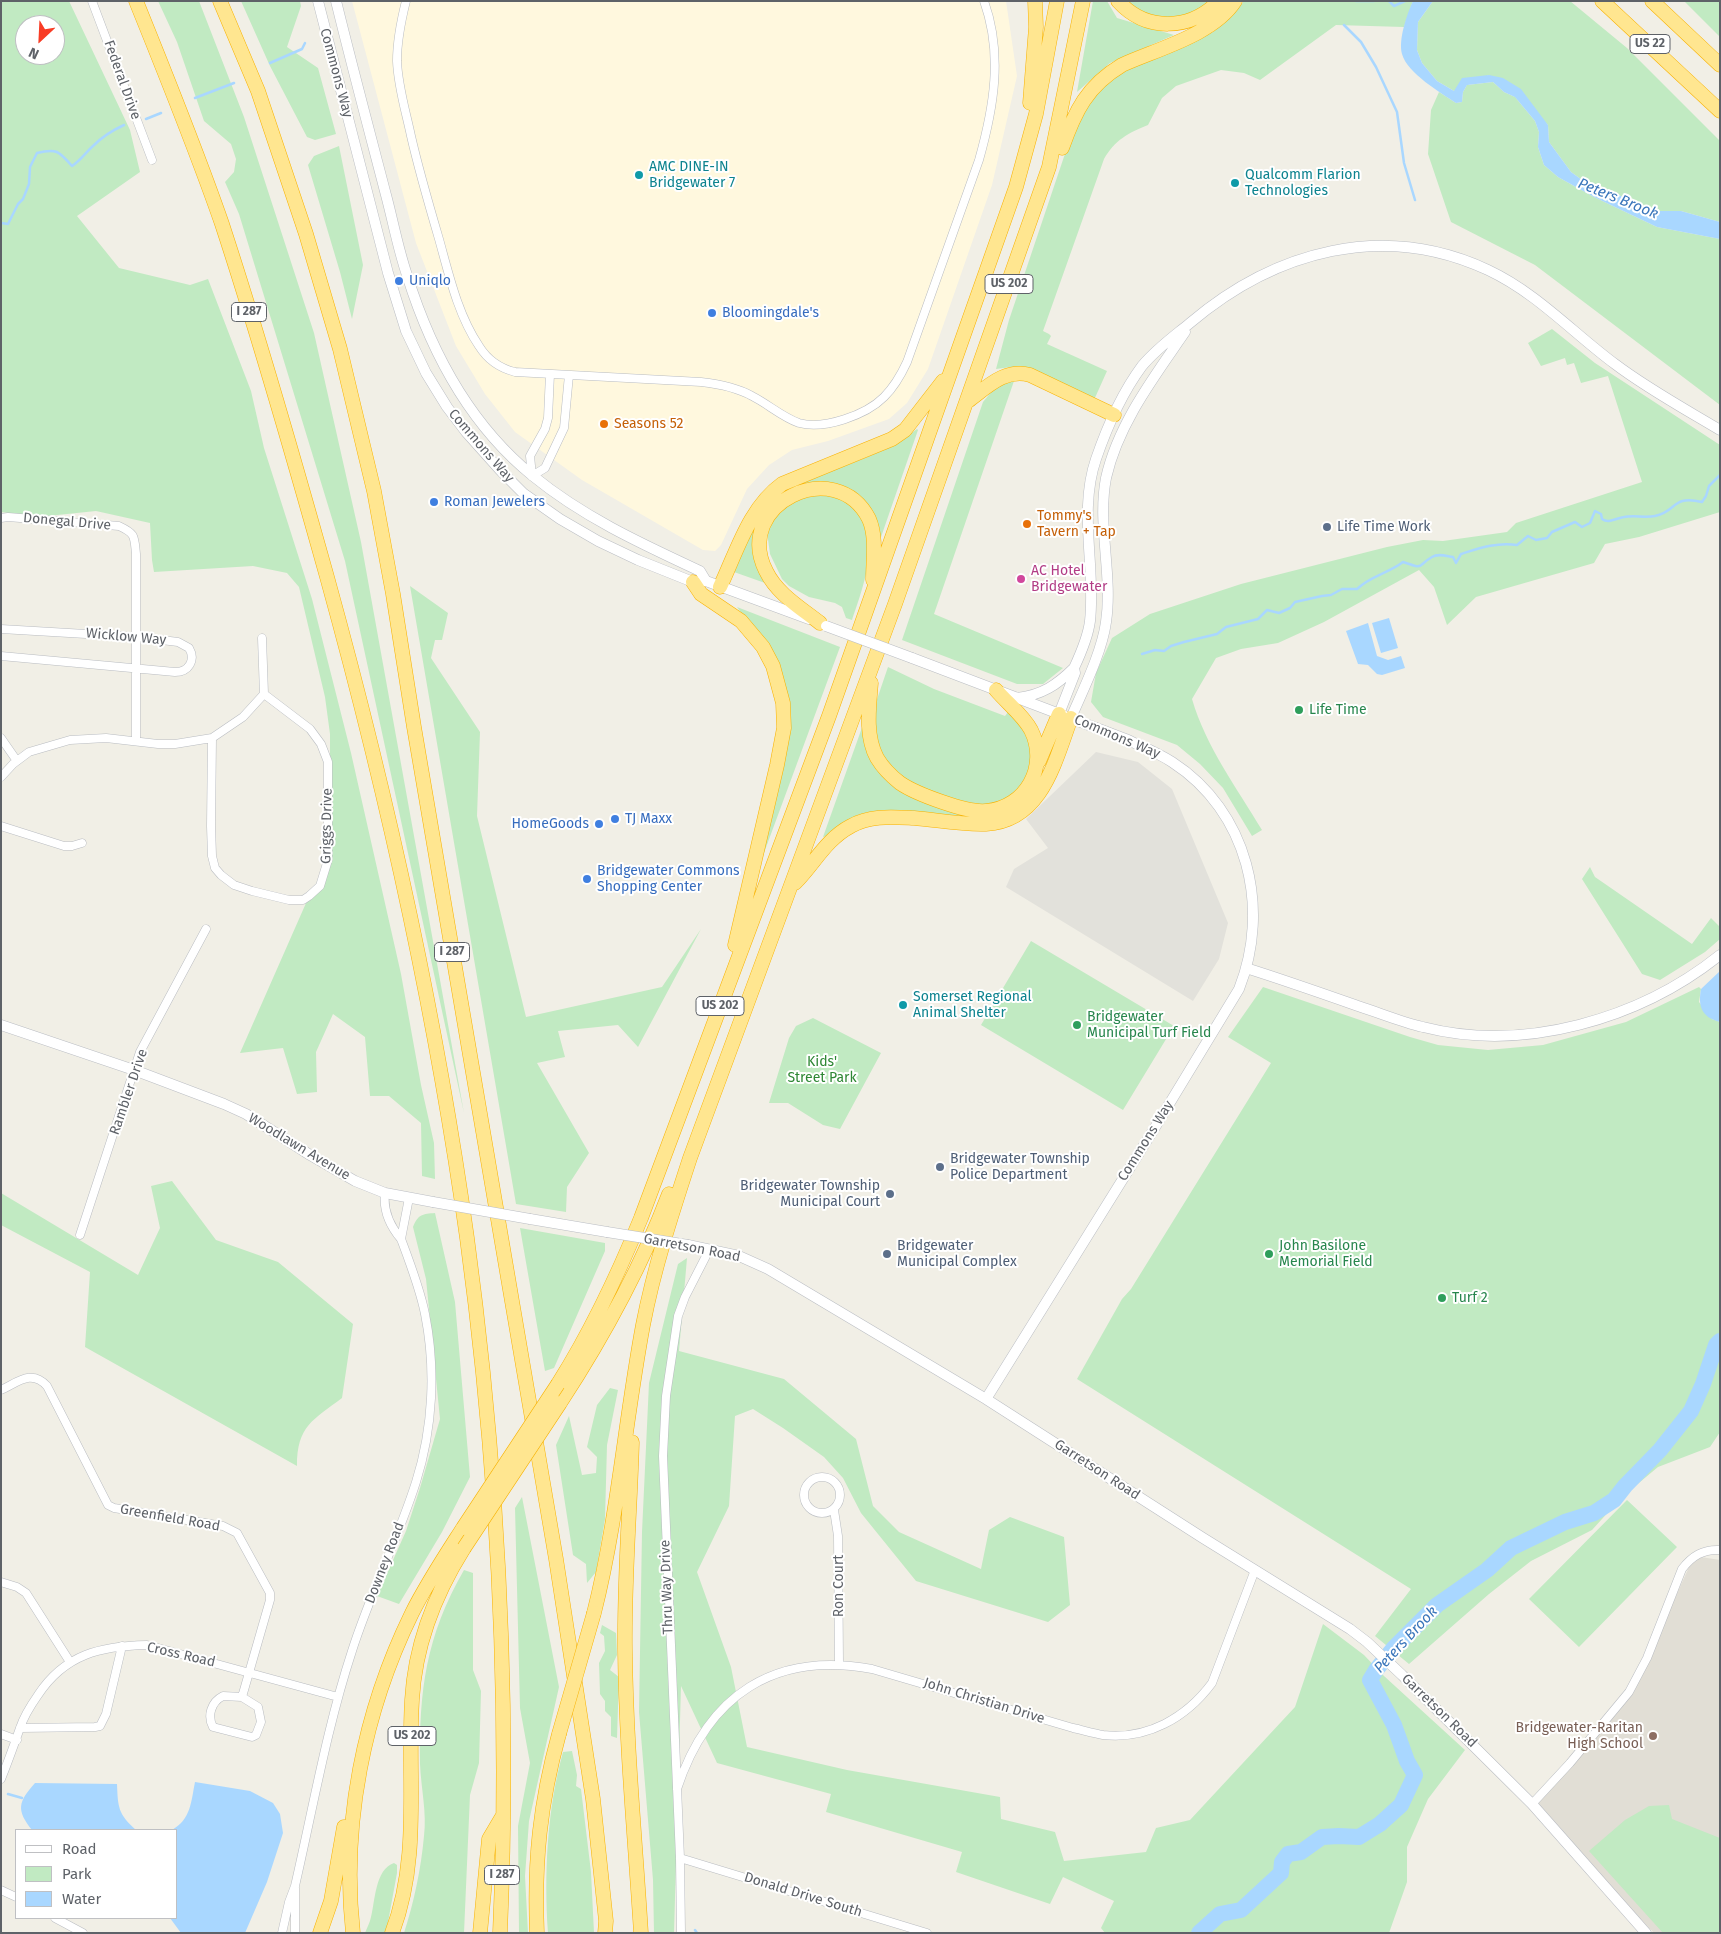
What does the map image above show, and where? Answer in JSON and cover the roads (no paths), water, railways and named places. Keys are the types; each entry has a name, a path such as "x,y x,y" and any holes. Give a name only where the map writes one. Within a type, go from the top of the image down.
{"highway":[{"name":"I 287","path":"136,1 188,131 222,224 295,463 361,705 416,948 455,1155 486,1400 500,1620 503,1740 500,1933"},
{"name":"I 287","path":"220,1 253,78 306,234 340,349 374,492 393,594 556,1559 593,1799 607,1929"},
{"path":"1026,157 1034,61 1035,1"},
{"name":"US 202","path":"320,1933 331,1901 344,1826 354,1806 367,1739 389,1668 412,1613 427,1585 558,1384 597,1319 620,1269 723,999 873,592 1026,157 1057,1"},
{"name":"US 202","path":"392,1933 401,1904 410,1856 412,1824 412,1700 421,1642 438,1596 464,1548 590,1357 649,1243 680,1164 690,1158 874,662 968,401 1049,167 1083,1"},
{"path":"1118,1 1134,15 1147,21 1174,25 1198,18 1219,1"},
{"path":"1049,167 1062,147 1077,110 1097,83 1122,65 1211,26 1224,15 1235,1"},
{"name":"US 22","path":"1602,1 1720,111"},
{"name":"US 22","path":"1652,1 1720,65"},
{"path":"720,587 750,522 768,494 782,484 892,439 906,430 952,368"},
{"path":"968,401 1001,377 1019,372 1030,375 1114,415"},
{"path":"823,625 778,589 765,571 762,561 760,551 763,527 774,508 787,496 811,489 831,490 855,502 865,512 870,522 874,539 873,592"},
{"path":"700,582 701,594 741,621 763,647 781,690 784,714 782,742 777,766 723,999"},
{"path":"874,662 869,714 870,737 876,757 883,768 902,784 961,808 987,811 1006,805 1022,794 1032,779 1038,764 1065,716"},
{"path":"996,690 1031,731 1038,764"},
{"path":"791,887 808,869 823,848 837,835 867,819 902,817 980,824 999,822 1016,816 1033,802 1044,785 1065,716"},
{"path":"537,1933 536,1884 539,1832 546,1785 594,1613 609,1545 643,1324 656,1266 690,1158"},
{"path":"634,1382 626,1564 625,1650 631,1792 642,1933"},
{"path":"353,1933 349,1866 354,1806"},
{"name":"I 287","path":"480,1933 489,1839 502,1817"}],"street":[{"name":"Federal Drive","path":"92,1 152,160"},
{"name":"Commons Way","path":"318,1 388,273 406,331 426,373 447,407 483,453 524,493 576,529 620,552 912,658 1128,740 1163,756 1191,776 1215,802 1238,840 1250,873 1253,918 1252,937 1246,968 1239,989 986,1399"},
{"name":"Commons Way","path":"336,1 406,273 421,317 440,360 463,397 498,442 532,476 568,502 601,522 700,571 700,582"},
{"path":"406,1 398,44 397,61 400,87 425,189 459,306 478,345 492,362 515,372 701,382 726,386 753,396 786,417 810,425 832,423 878,403 901,374 911,350 986,136 996,62 992,30 984,1"},
{"path":"1015,698 1037,695 1063,679 1074,668 1086,638 1091,609 1088,504 1090,481 1095,461 1114,415 1132,381 1154,353 1208,307 1251,280 1287,263 1315,254 1366,247 1399,247 1442,254 1467,261 1489,270 1518,286 1622,369 1720,430"},
{"path":"1065,716 1102,640 1106,622 1107,590 1104,497 1110,463 1117,444 1145,390 1191,322"},
{"path":"550,374 548,418 545,429 530,456 532,476 545,468 564,428 569,375"},
{"name":"Donegal Drive","path":"1,518 14,517 119,526 132,532 136,554 136,741"},
{"name":"Wicklow Way","path":"1,629 137,637 182,643 189,648 192,656 190,665 179,672 1,656"},
{"path":"1,777 29,752 70,740 106,738 175,744 212,738 243,717 264,694 262,638"},
{"path":"1065,716 1075,673 1074,668"},
{"name":"Griggs Drive","path":"212,738 211,826 212,856 215,868 234,885 252,891 288,900 302,900 309,896 320,886 328,860 328,762 321,744 310,729 264,694"},
{"path":"1,738 17,761"},
{"path":"1,826 64,846 82,843"},
{"name":"Rambler Drive","path":"80,1235 140,1052 206,929"},
{"path":"1246,968 1424,1028 1466,1034 1502,1036 1547,1032 1617,1012 1680,983 1720,955"},
{"name":"Woodlawn Avenue","path":"1,1025 134,1070 235,1108 343,1175 386,1193 607,1232"},
{"name":"Downey Road","path":"282,1933 289,1902 295,1886 338,1697 352,1650 416,1482 429,1425 431,1372 425,1313 400,1239 394,1232 385,1211 386,1193"},
{"path":"400,1239 409,1198"},
{"name":"Garretson Road","path":"607,1232 708,1249 739,1256 761,1265 986,1399 1350,1629 1368,1642 1532,1804 1646,1933"},
{"name":"Thru Way Drive","path":"681,1933 680,1858 672,1710 663,1456 666,1396 678,1316 708,1249"},
{"name":"Greenfield Road","path":"1,1390 29,1377 36,1378 47,1386 108,1505 114,1508 223,1526 237,1533 270,1593 270,1607 248,1672"},
{"name":"Ron Court","path":"834,1510 822,1513 811,1509 804,1493 809,1483 819,1477 830,1479 835,1482 840,1493 840,1500 834,1510 838,1536 839,1664"},
{"path":"1532,1804 1570,1762 1634,1685 1647,1658 1682,1569 1688,1561 1700,1552 1720,1550"},
{"name":"John Christian Drive","path":"677,1789 685,1764 696,1742 718,1714 742,1692 757,1682 792,1669 824,1664 839,1664 872,1669 1073,1728 1102,1734 1124,1736 1157,1728 1176,1719 1196,1703 1212,1683 1255,1570"},
{"path":"1,1582 17,1587 26,1593 70,1662"},
{"name":"Cross Road","path":"1,1778 30,1706 46,1682 70,1662 92,1652 122,1646 147,1645 338,1697"},
{"path":"20,1728 100,1726 106,1714 122,1646"},
{"path":"242,1697 248,1672"},
{"path":"223,1696 242,1697 258,1707 260,1722 256,1735 252,1737 213,1727 210,1716 214,1702 223,1696"},
{"path":"1,1734 17,1740"},
{"name":"Donald Drive South","path":"680,1858 927,1933"},
{"name":"Downey Road","path":"295,1886 295,1933"},
{"path":"1,1890 15,1897"},
{"path":"56,1919 83,1933"}],"water":[{"path":"1413,1 1433,1 1418,22 1417,50 1422,63 1437,81 1454,91 1462,78 1489,75 1503,78 1521,89 1548,125 1549,142 1571,172 1589,185 1603,188 1654,211 1681,211 1720,222 1720,239 1657,227 1594,197 1558,177 1544,165 1538,147 1539,132 1535,121 1515,97 1504,92 1493,82 1467,85 1463,92 1462,102 1456,103 1425,82 1405,61 1401,48 1404,27"},
{"path":"1389,618 1398,648 1381,653 1372,623"},
{"path":"1368,623 1377,656 1388,660 1401,656 1405,668 1382,675 1377,674 1368,665 1358,664 1346,631"},
{"path":"1720,971 1720,1022 1705,1014 1700,1001 1701,989"},
{"path":"195,1782 250,1791 273,1803 280,1814 283,1833 267,1882 245,1933 181,1933 171,1919 178,1919 178,1829 174,1829 183,1821 191,1803"},
{"path":"35,1783 117,1784 120,1810 135,1829 31,1829 21,1811 22,1801"}],"waterway":[{"path":"1356,1 1374,1"},
{"path":"1389,1 1394,6 1405,1"},
{"path":"1344,25 1361,42 1376,67 1397,112 1404,163 1415,200"},
{"path":"270,63 302,49 305,43"},
{"path":"195,98 234,83"},
{"path":"146,119 161,113"},
{"path":"1,223 8,224 18,204 23,199 29,184 30,167 37,153 57,152 72,166 100,140 124,125"},
{"path":"1142,654 1155,650 1164,651 1171,646 1217,634 1226,627 1258,619 1267,610 1279,613 1290,608 1295,602 1331,595 1342,589 1357,589 1403,562 1420,566 1432,557 1439,555 1453,557 1456,563 1461,554 1489,546 1517,545 1528,536 1536,540 1547,538 1552,532 1575,522 1582,527 1590,523 1595,511 1601,514 1602,519 1610,521 1628,516 1655,516 1668,511 1680,502 1692,500 1702,502 1709,486 1720,475"},
{"name":"Peters Brook","path":"1199,1933 1220,1914 1241,1910 1281,1873 1282,1862 1288,1854 1301,1852 1322,1837 1359,1837 1380,1824 1401,1805 1415,1775 1407,1761 1394,1725 1370,1680 1376,1670 1393,1649 1437,1605 1487,1570 1511,1548 1565,1522 1594,1513 1614,1500 1660,1450 1691,1411 1703,1384 1716,1345 1720,1341"},
{"path":"8,1794 22,1798"}],"place":[{"name":"AMC DINE-IN Bridgewater 7","path":"639,175"},
{"name":"Qualcomm Flarion Technologies","path":"1235,183"},
{"name":"Uniqlo","path":"399,281"},
{"name":"Bloomingdale's","path":"712,313"},
{"name":"Seasons 52","path":"604,424"},
{"name":"Roman Jewelers","path":"434,502"},
{"name":"Tommy's Tavern + Tap","path":"1027,524"},
{"name":"Life Time Work","path":"1327,527"},
{"name":"AC Hotel Bridgewater","path":"1021,579"},
{"name":"Life Time","path":"1299,710"},
{"name":"TJ Maxx","path":"615,819"},
{"name":"HomeGoods","path":"599,824"},
{"name":"Bridgewater Commons Shopping Center","path":"587,879"},
{"name":"Somerset Regional Animal Shelter","path":"903,1005"},
{"name":"Bridgewater Municipal Turf Field","path":"1077,1025"},
{"name":"Bridgewater Township Police Department","path":"940,1167"},
{"name":"Bridgewater Township Municipal Court","path":"890,1194"},
{"name":"Bridgewater Municipal Complex","path":"887,1254"},
{"name":"John Basilone Memorial Field","path":"1269,1254"},
{"name":"Turf 2","path":"1442,1298"},
{"name":"Bridgewater-Raritan High School","path":"1653,1736"}],"park label":[{"name":"Kids' Street Park","path":"822,1070"}]}
